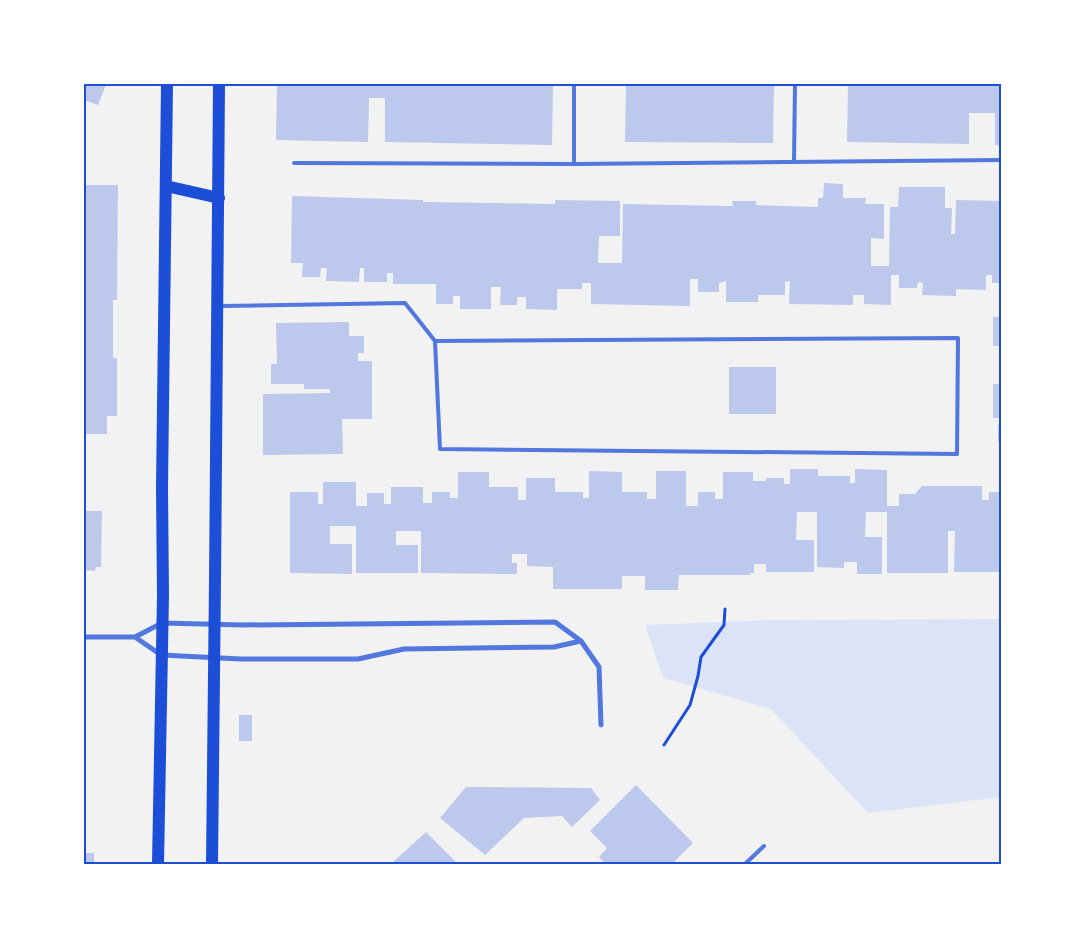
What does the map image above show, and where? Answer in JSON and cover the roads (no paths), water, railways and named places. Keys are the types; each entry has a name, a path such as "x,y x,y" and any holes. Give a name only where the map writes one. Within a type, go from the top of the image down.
{"main road":[{"path":"158,864 167,84"},
{"path":"212,864 213,658 219,306 219,84"},
{"path":"166,186 219,198"}],"street":[{"path":"84,637 135,637 162,623 214,625 555,622 581,641 599,667 601,725"},
{"path":"135,637 161,655 213,658 358,660 404,649 554,647 581,641"}],"lane":[{"path":"574,84 574,164"},
{"path":"794,84 794,162"},
{"path":"294,163 574,164 1001,160"},
{"path":"219,306 406,303 435,341 440,449 957,454 958,338 435,341"},
{"path":"745,864 764,846"}]}
